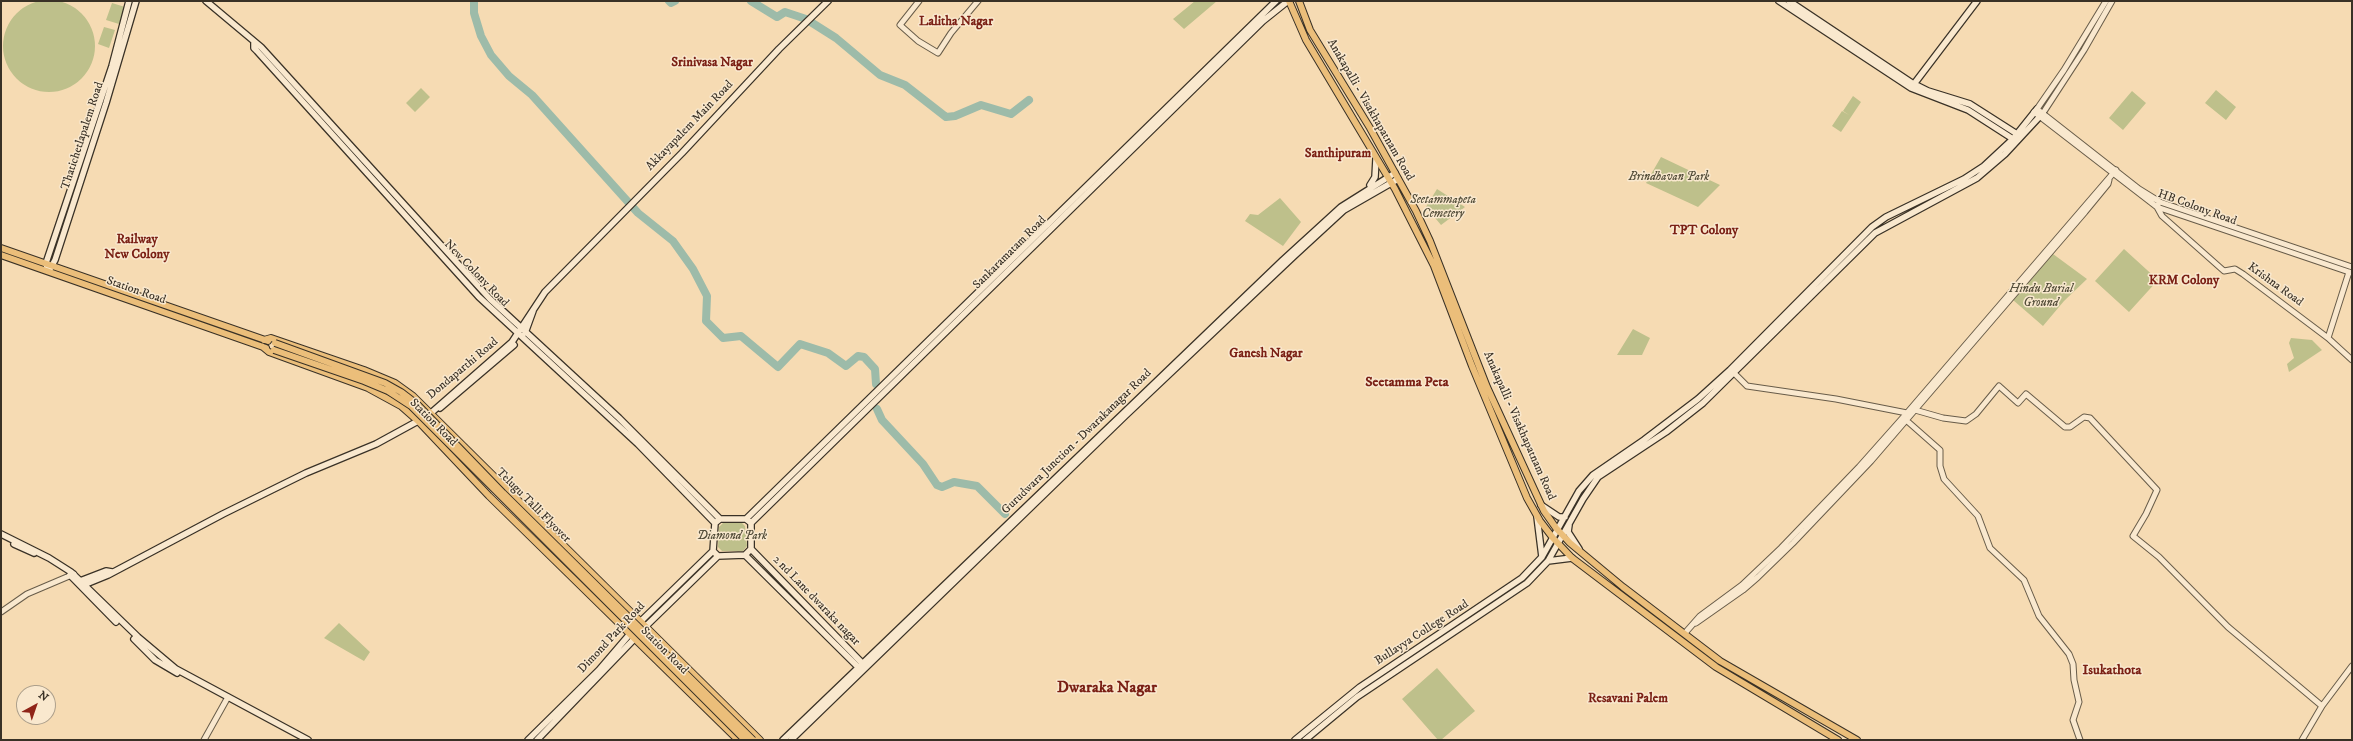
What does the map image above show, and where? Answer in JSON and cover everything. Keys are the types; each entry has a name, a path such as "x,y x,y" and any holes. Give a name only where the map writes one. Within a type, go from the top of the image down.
{"main road":[{"name":"New Colony Road","path":"206,1 254,43 261,47 474,284 717,521"},
{"name":"Akkayapalem Main Road","path":"534,311 545,292 828,1"},
{"name":"Sankaramatam Road","path":"746,519 1276,1"},
{"name":"Sankaramatam Road","path":"751,523 1263,21 1289,1"},
{"name":"Anakapalli - Visakhapatnam Road","path":"1289,1 1306,40 1391,183 1434,266 1472,366 1527,498 1537,516 1553,538 1572,558 1716,667 1838,740"},
{"name":"Anakapalli - Visakhapatnam Road","path":"1299,1 1310,30 1395,173 1430,241 1487,387 1542,505 1557,530 1623,587 1686,633 1725,665 1857,740"},
{"path":"1780,1 1913,86 1974,112 2015,136"},
{"path":"1788,1 1913,86"},
{"path":"1913,86 1977,1"},
{"path":"48,272 46,263 133,2"},
{"name":"Thatichetlapalem Road","path":"48,272 53,266 106,103 133,2"},
{"name":"Bullayya College Road","path":"1295,740 1360,687 1514,585 1542,557 1579,491 1592,475 1644,440 1694,402 1730,370 1872,227 1886,217 1972,174 1984,166 2015,136 2036,110"},
{"name":"Bullayya College Road","path":"1305,740 1357,697 1519,590 1538,574 1598,477 1666,432 1703,403 1875,233 1977,178 2005,154 2041,115"},
{"path":"1366,190 1375,177 1376,159"},
{"name":"Gurudwara Junction - Dwarakanagar Road","path":"791,740 862,667 1288,255 1341,207 1387,176 1395,173"},
{"name":"Gurudwara Junction - Dwarakanagar Road","path":"784,740 1344,210 1398,179"},
{"name":"Station Road","path":"1,248 264,340"},
{"name":"Station Road","path":"1,255 263,347 269,352 374,390 401,406 418,421 489,496 634,636 738,740"},
{"name":"Dondaparthi Road","path":"431,413 523,331 530,313 534,311"},
{"path":"264,340 271,338 384,378 403,388 431,413 760,740"},
{"name":"Telugu Talli Flyover","path":"264,340 384,383 401,392 418,405 503,493 753,740"},
{"name":"Telugu Talli Flyover","path":"263,347 364,381 388,391 411,406 745,740"},
{"path":"81,583 106,571 112,572 223,514 320,466 376,444 418,421"},
{"path":"1542,505 1559,517 1565,517"},
{"path":"1537,516 1542,557"},
{"path":"746,519 751,523 750,549 745,555 718,556 713,551 717,521 746,519"},
{"path":"1569,523 1568,532 1581,552"},
{"path":"1,534 44,555 71,574 164,660 227,699 302,740"},
{"path":"1,538 40,556 71,574"},
{"name":"2 nd Lane dwaraka nagar","path":"750,549 862,667"},
{"name":"Dimond Park Road","path":"536,740 713,551"},
{"name":"2 nd Lane dwaraka nagar","path":"745,555 862,667"},
{"name":"Dimond Park Road","path":"643,624 718,556"},
{"path":"1548,560 1572,558"},
{"name":"Dimond Park Road","path":"528,740 634,636"},
{"path":"227,699 308,740"}],"street":[{"path":"919,1 900,25 918,41 938,53 951,33 978,1"},
{"path":"2106,1 2064,70 2036,110 2041,115 2085,48 2112,1"},
{"name":"HB Colony Road","path":"2041,115 2158,205 2351,271"},
{"path":"1694,624 1743,590 1793,543 1915,410 2085,212 2108,184 2108,180 2114,172"},
{"path":"1686,633 1700,616 1742,585 1781,548 1907,413 2105,180 2108,180"},
{"name":"Krishna Road","path":"2158,205 2162,216 2224,270 2235,269 2243,274 2328,338 2352,360"},
{"path":"2328,338 2351,271"},
{"path":"1734,373 1747,386 1836,399 1907,413 1915,410 1942,418 1968,421 1976,414 1999,386 2018,403 2026,394 2065,427 2070,427 2084,417 2090,418 2157,490 2146,514 2133,536 2159,558 2228,627 2322,706"},
{"name":"Dondaparthi Road","path":"418,421 431,413"},
{"path":"1906,420 1940,450 1940,466 1944,479 1978,516 1990,548 2024,580 2039,616 2069,654 2074,664 2074,680 2079,702 2073,720 2080,740"},
{"path":"1,612 24,596 71,574"},
{"path":"2302,740 2322,706 2352,666"},
{"path":"204,740 227,699"}],"green space":[{"path":"49,0 67,3 82,13 92,28 95,46 92,64 82,79 67,89 49,92 31,89 16,79 6,64 3,46 6,28 16,13 31,3"},
{"path":"1195,1 1217,1 1184,29 1173,19"},
{"path":"112,3 125,7 119,24 106,20"},
{"path":"104,27 115,30 109,48 98,44"},
{"path":"421,88 430,97 415,112 406,103"},
{"path":"2216,90 2236,107 2226,120 2205,103"},
{"path":"2132,91 2146,103 2123,130 2109,118"},
{"path":"1853,96 1861,102 1841,132 1832,126 1842,111 1849,115 1843,111"},
{"name":"Brindhavan Park","path":"1661,157 1720,185 1698,207 1646,183"},
{"name":"Seetammapeta Cemetery","path":"1437,189 1465,207 1441,225 1426,207"},
{"path":"1280,198 1301,222 1283,246 1245,221 1250,214 1258,215"},
{"path":"2124,249 2158,280 2129,312 2095,281"},
{"name":"Hindu Burial Ground","path":"2053,254 2087,279 2064,301 2043,326 2013,300"},
{"path":"1633,329 1650,338 1642,355 1617,355"},
{"path":"2291,338 2312,340 2322,350 2289,372 2287,364 2294,358 2289,343"},
{"name":"Diamond Park","path":"723,523 742,523 745,526 747,546 743,551 722,551 718,547 719,527"},
{"path":"339,623 370,652 364,661 324,638"},
{"path":"1437,668 1475,711 1441,740 1438,740 1402,699"}],"waterway":[{"path":"474,1 474,13 481,36 491,55 509,76 532,95 638,213 673,241 693,269 707,296 706,321 723,338 741,336 778,367 800,344 828,353 846,366 858,356 864,357 875,369 876,384"},
{"path":"669,1 671,3 675,1"},
{"path":"751,1 777,17 785,12 806,19 836,38 880,75 905,85 946,117 955,116 981,105 1011,114 1029,100"},
{"path":"877,409 882,420 923,464 937,485 942,487 954,482 977,486 1005,514"}],"district":[{"name":"Lalitha Nagar","path":"956,22"},
{"name":"Srinivasa Nagar","path":"712,63"},
{"name":"Santhipuram","path":"1338,154"},
{"name":"TPT Colony","path":"1704,231"},
{"name":"Railway New Colony","path":"137,248"},
{"name":"KRM Colony","path":"2184,281"},
{"name":"Ganesh Nagar","path":"1266,354"},
{"name":"Seetamma Peta","path":"1407,383"},
{"name":"Isukathota","path":"2112,671"},
{"name":"Dwaraka Nagar","path":"1107,689"},
{"name":"Resavani Palem","path":"1628,699"}]}
